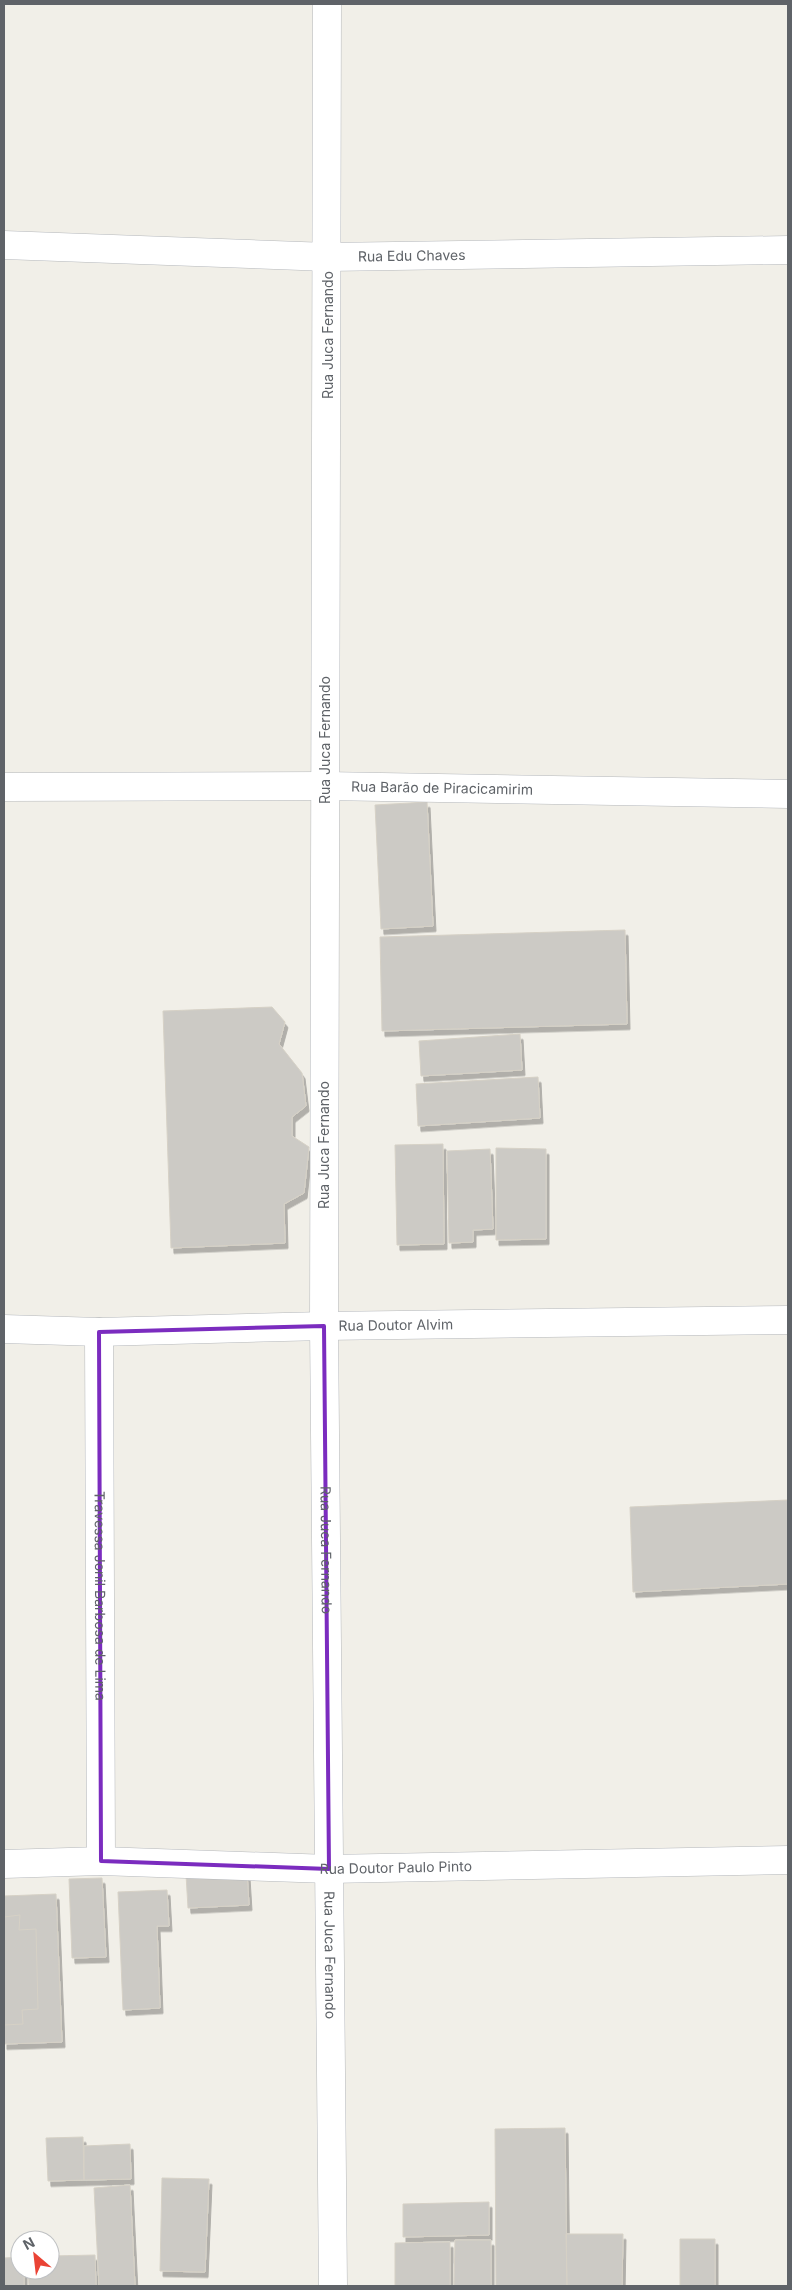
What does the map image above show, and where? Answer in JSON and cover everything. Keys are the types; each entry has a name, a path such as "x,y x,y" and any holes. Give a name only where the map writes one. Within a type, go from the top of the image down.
{"street":[{"name":"Rua Juca Fernando","path":"327,4 328,257 324,1326 333,2286"},
{"name":"Rua Edu Chaves","path":"4,245 328,257 788,250"},
{"name":"Rua Barão de Piracicamirim","path":"4,787 325,786 788,794"},
{"name":"Rua Doutor Alvim","path":"4,1329 99,1332 324,1326 788,1320"},
{"name":"Travessa Jonil Barbosa de Lima","path":"99,1332 100,1861"},
{"name":"Rua Doutor Paulo Pinto","path":"4,1864 100,1861 329,1869 788,1860"}],"highlighted area":[{"path":"324,1326 329,1869 101,1861 99,1332"}],"building":[{"path":"427,802 433,926 381,929 375,805"},
{"path":"625,930 627,1024 382,1031 380,937"},
{"path":"272,1007 285,1022 279,1044 302,1073 306,1106 292,1117 292,1136 309,1147 304,1193 284,1204 285,1243 171,1248 163,1011"},
{"path":"520,1034 522,1070 421,1076 419,1041"},
{"path":"538,1077 540,1118 418,1126 416,1084"},
{"path":"443,1144 444,1244 397,1245 395,1145"},
{"path":"496,1148 546,1149 546,1239 496,1240"},
{"path":"490,1149 493,1229 473,1230 473,1242 449,1243 447,1151"},
{"path":"788,1500 788,1584 633,1592 630,1507"},
{"path":"247,1873 249,1905 188,1908 186,1875"},
{"path":"102,1878 106,1957 72,1958 69,1879"},
{"path":"167,1890 169,1926 157,1926 160,2008 123,2010 118,1892"},
{"path":"56,1894 62,2042 4,2044 4,1896"},
{"path":"20,1915 19,1930 36,1929 38,2009 22,2010 23,2024 4,2025 4,1917"},
{"path":"565,2128 567,2286 496,2286 495,2129"},
{"path":"83,2137 84,2180 48,2181 46,2138"},
{"path":"130,2144 131,2179 84,2180 84,2146"},
{"path":"162,2178 209,2179 205,2272 160,2271"},
{"path":"130,2185 135,2286 99,2286 94,2188"},
{"path":"489,2202 489,2235 403,2237 403,2204"},
{"path":"566,2234 623,2234 622,2286 567,2286"},
{"path":"680,2239 715,2239 715,2286 680,2286"},
{"path":"455,2240 491,2240 491,2286 454,2286"},
{"path":"450,2242 450,2286 395,2286 395,2243"},
{"path":"95,2255 96,2286 29,2286 29,2280 60,2280 60,2256"},
{"path":"4,2258 10,2258 10,2280 24,2280 24,2286 4,2286"}]}
